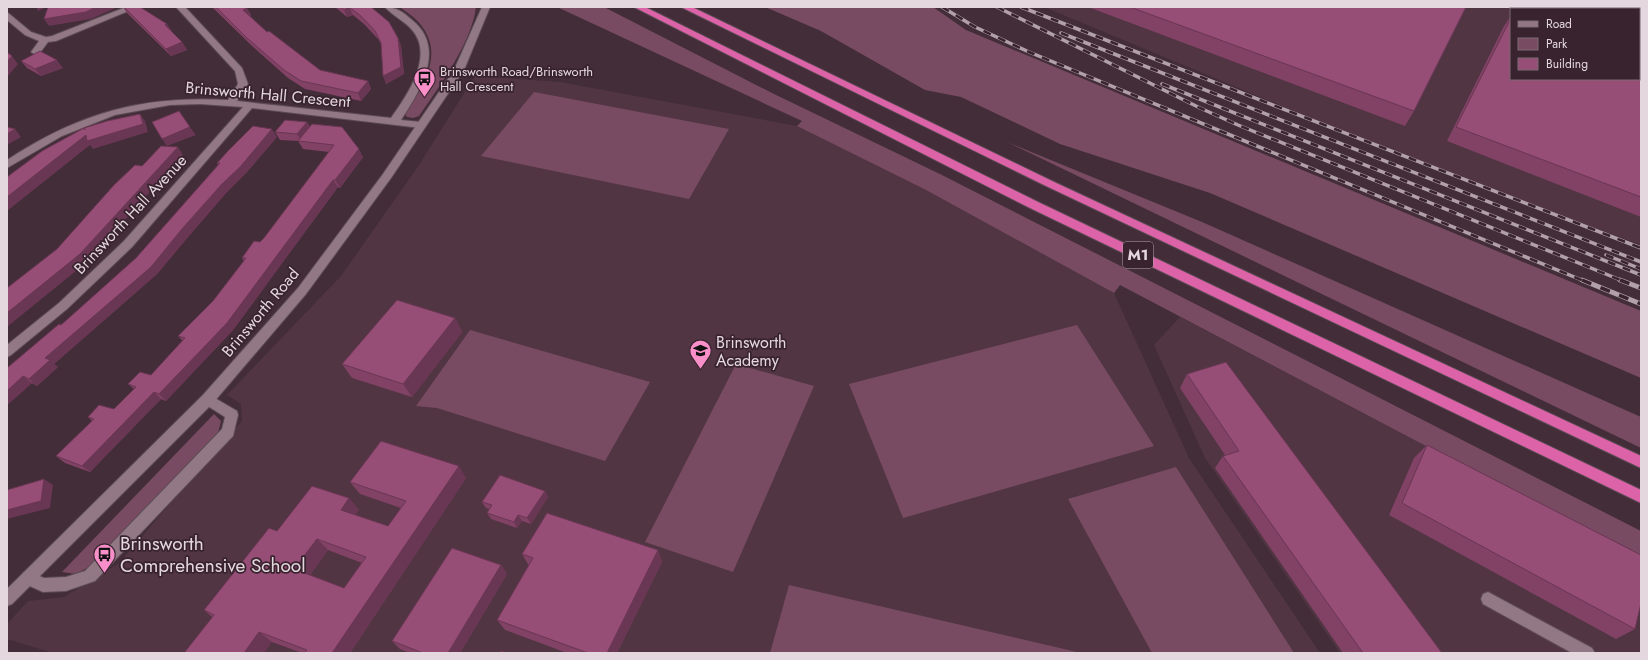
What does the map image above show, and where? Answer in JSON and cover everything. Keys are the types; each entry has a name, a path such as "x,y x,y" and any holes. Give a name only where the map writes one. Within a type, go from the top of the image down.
{"highway":[{"name":"M1","path":"638,7 1034,205 1641,497"},
{"name":"M1","path":"685,7 1048,183 1641,462"}],"street":[{"path":"7,14 31,36 37,39 45,40 53,39 134,7"},
{"path":"180,7 239,70 243,78 243,84 231,103"},
{"path":"390,7 411,24 421,36 423,47 423,65 419,83 394,122"},
{"name":"Brinsworth Road","path":"7,599 208,399 302,291 387,176 459,70 486,7"},
{"path":"36,52 45,40"},
{"name":"Brinsworth Hall Crescent","path":"7,165 38,143 106,115 141,106 178,101 199,100 231,103 421,125"},
{"name":"Brinsworth Hall Avenue","path":"7,352 63,306 128,244 250,106"},
{"path":"28,578 43,585 66,584 90,576 228,432 232,415 208,399"},
{"path":"1488,599 1587,653"}],"shaded area":[{"path":"1044,7 1641,7 1641,245 1421,164"},
{"name":"Brinsworth Academy","path":"475,76 560,82 797,126 926,190 1114,293 1189,458 1320,653 53,653 7,639 7,624 28,601 64,597 118,564 242,421 241,404 227,395 341,276 419,165"},
{"path":"1180,317 1559,516 1641,569 1641,653 1340,653 1205,458 1154,345"}],"green space":[{"path":"400,7 476,7 468,35 454,64 419,116 413,118 407,117 405,114 424,82 431,59 431,48 428,37 419,22"},
{"path":"557,7 604,7 774,94 942,175 1641,531 1641,569 1559,516 1120,285 1114,293 926,190 797,126 802,121"},
{"path":"765,7 933,7 966,30 1641,311 1641,378 1210,193 1060,144 961,97 925,90 821,31"},
{"path":"534,92 729,129 689,199 481,156"},
{"path":"1007,142 1202,222 1641,417 1641,448"},
{"path":"1077,325 1154,446 903,518 849,384"},
{"path":"470,330 650,382 605,461 437,408 416,406"},
{"path":"736,364 814,386 733,572 645,542"},
{"path":"214,414 221,421 218,433 94,564 76,574 62,572"},
{"path":"1176,467 1294,653 1152,653 1068,499"},
{"path":"789,585 1081,653 770,653"}],"building":[{"path":"48,7 96,7 86,12 44,19"},
{"path":"124,7 140,7 167,24 165,25 182,42 166,49"},
{"path":"216,7 246,7 247,8 243,10 267,32 269,31 320,70 368,81 358,93 301,81 284,70 247,38"},
{"path":"341,7 349,7 344,10"},
{"path":"349,7 371,7 389,22 398,38 401,67 383,76 381,43 375,31 361,16"},
{"path":"1130,7 1466,7 1414,111"},
{"path":"1510,20 1510,80 1640,80 1641,53 1641,197 1456,127"},
{"path":"40,51 57,60 35,69 21,61"},
{"path":"7,52 12,56 7,62"},
{"path":"179,111 190,127 162,139 152,122"},
{"path":"140,114 143,124 87,141 86,135 7,197 7,177 42,151 84,128 107,121"},
{"path":"285,120 307,122 297,134 275,132"},
{"path":"312,124 342,127 359,149 335,180 333,180 227,323 159,394 154,392 82,466 56,456 94,419 88,417 99,405 114,409 136,387 128,384 140,372 151,375 185,338 178,336 213,301 246,258 242,258 254,241 260,242 264,238 334,145 298,141"},
{"path":"253,126 272,129 241,166 221,185 182,229 151,267 45,358 50,360 29,379 23,376 7,391 7,368 59,324 61,325 136,258 220,163 217,163"},
{"path":"7,127 15,129 7,134"},
{"path":"161,146 178,147 80,254 7,313 7,288 57,249 114,185 135,165 142,166"},
{"path":"397,300 455,318 403,384 342,364"},
{"path":"1226,362 1442,653 1363,653 1223,456 1239,451 1187,374"},
{"path":"381,441 459,466 332,653 304,653 307,650 259,632 244,653 184,653 214,615 204,610 269,528 277,531 312,486 349,498 341,510 388,526 406,501 350,482","holes":["317,539 366,557 344,588 294,569"]},
{"path":"1427,445 1641,555 1641,603 1635,629 1402,503"},
{"path":"500,475 545,491 527,518 518,515 514,522 487,513 492,505 482,502"},
{"path":"44,479 41,501 7,510 7,490"},
{"path":"547,513 658,550 607,653 588,653 497,620 533,558 522,554"},
{"path":"452,548 501,565 448,653 423,653 392,641"}],"railway":[{"path":"942,7 975,27 1029,52 1584,281"},
{"path":"997,7 1200,108 1238,125 1623,281"},
{"path":"1021,7 1641,248"},
{"path":"1061,33 1641,262"},
{"path":"1162,84 1641,275"},
{"path":"1606,255 1641,269"},
{"path":"1582,280 1641,304"},
{"path":"1620,280 1641,288"}],"place":[{"name":"Brinsworth Road/Brinsworth Hall Crescent","path":"424,98"},
{"name":"Brinsworth Academy","path":"700,370"},
{"name":"Brinsworth Comprehensive School","path":"105,574"}]}
